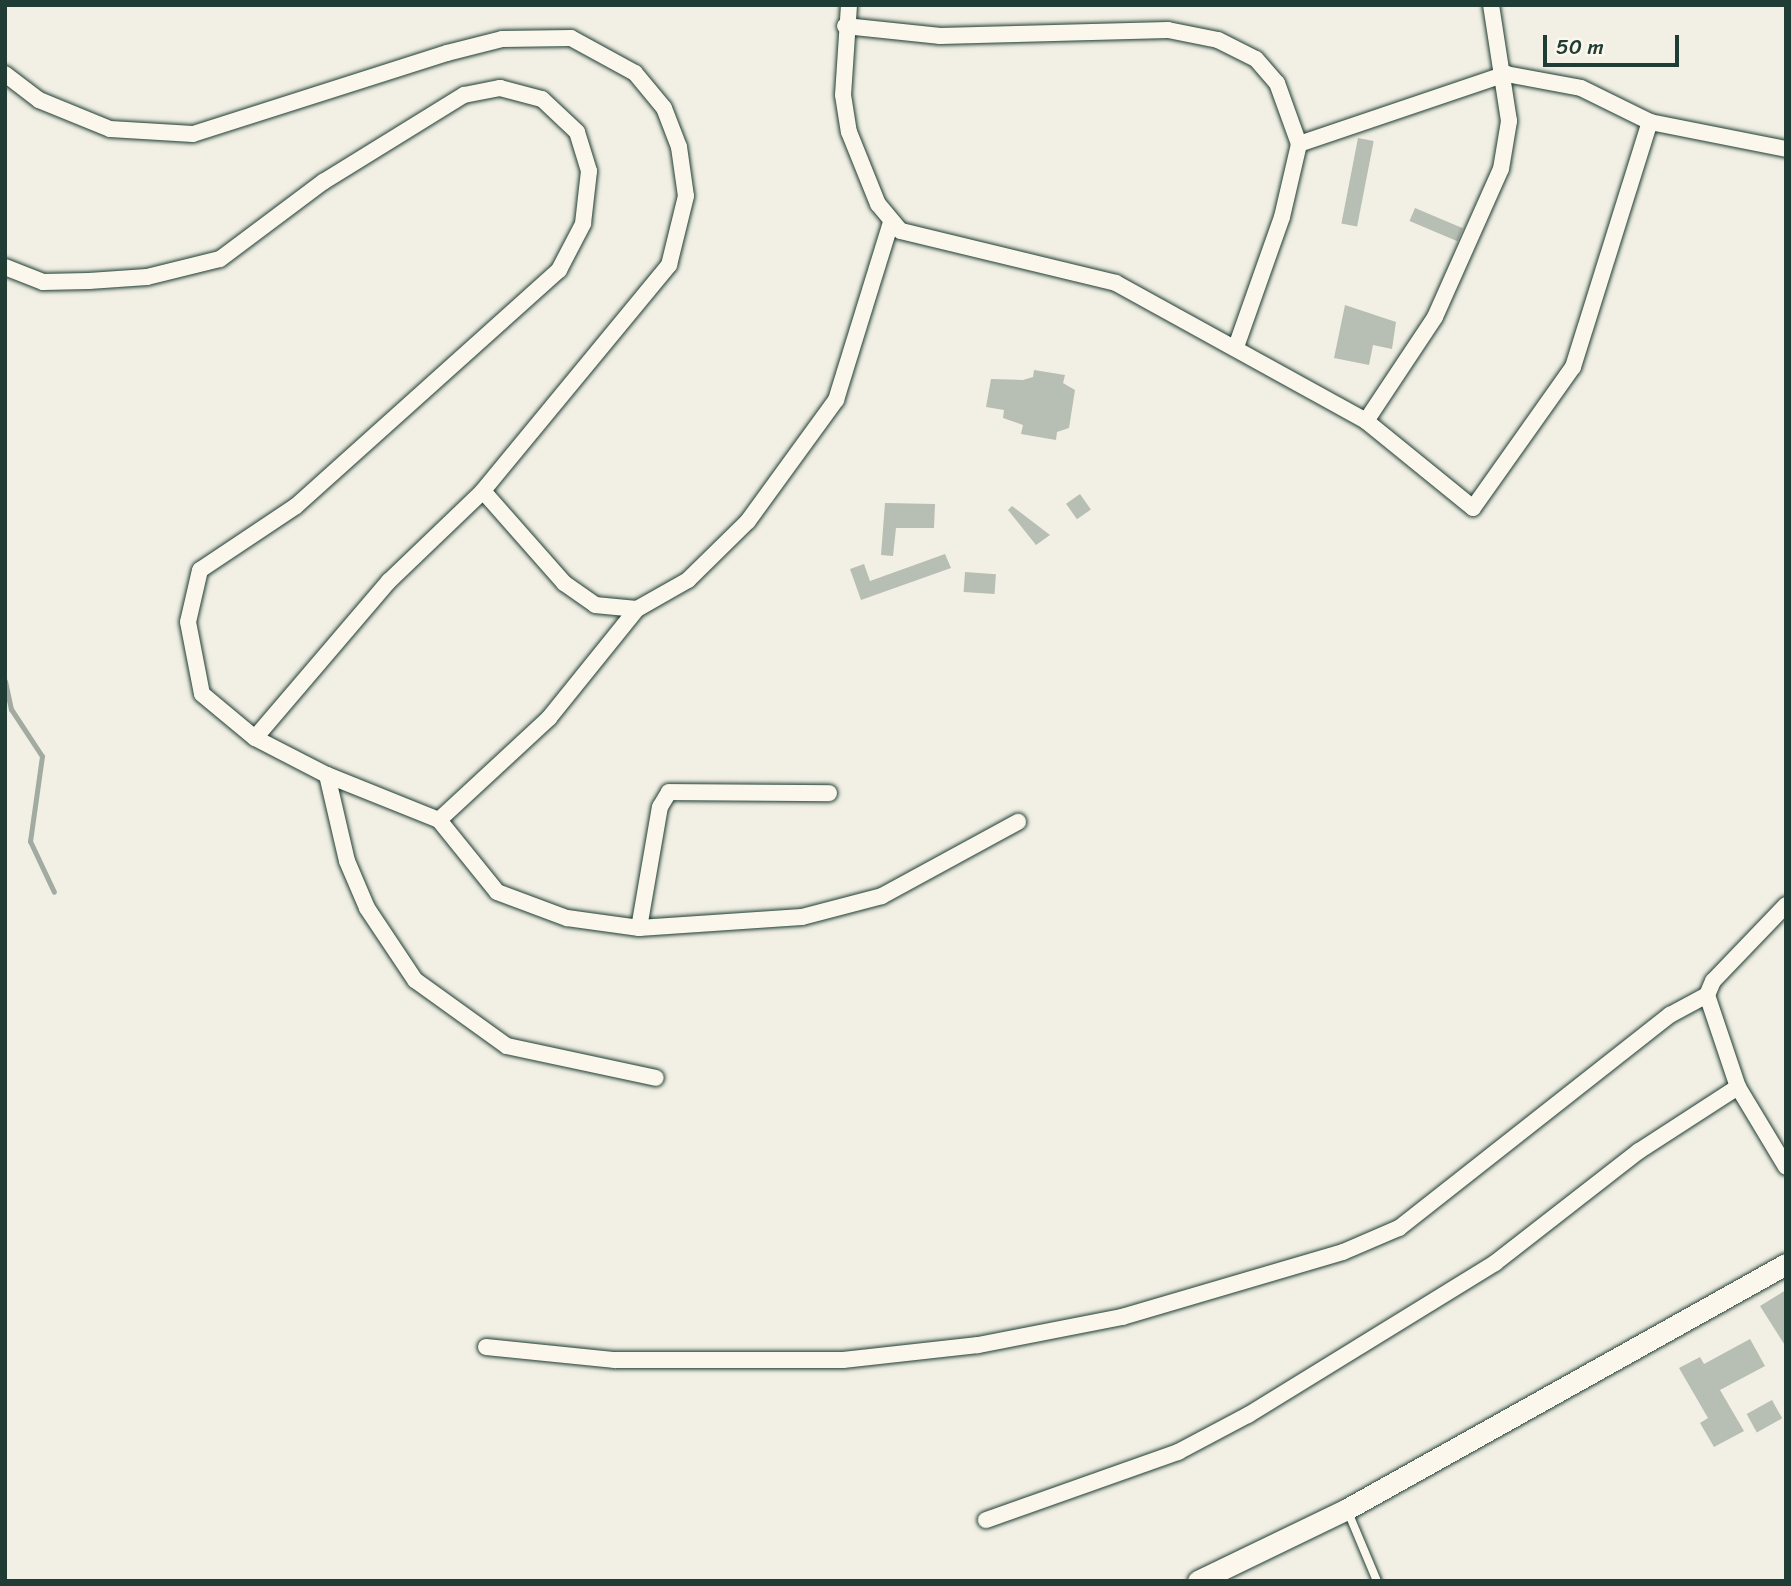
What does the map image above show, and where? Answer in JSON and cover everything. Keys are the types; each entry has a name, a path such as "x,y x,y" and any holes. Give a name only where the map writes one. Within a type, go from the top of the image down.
{"street":[{"path":"849,5 845,26 843,95 849,132 891,222 935,242 1085,271 1237,344 1366,421 1473,508 1573,367 1650,122"},
{"path":"1366,421 1435,317 1502,169 1509,138 1506,74 1492,5"},
{"path":"845,26 940,36 1092,29 1194,34 1241,50 1268,70 1299,144 1282,217 1237,344"},
{"path":"5,74 39,100 110,130 193,134 502,39 571,38 635,74 664,108 679,147 686,196 680,241 668,265 483,491 389,581 256,738"},
{"path":"1299,144 1506,74 1581,89 1650,122 1786,149"},
{"path":"5,267 43,282 78,281 148,277 220,258 323,182 480,91 500,88 542,99 577,132 586,149 589,195 583,224 559,270 296,506 211,559 194,581 188,622 198,682 214,708 256,738 327,775 439,820 507,897 567,918 639,928 773,922 843,908 911,883 1018,822"},
{"path":"439,820 549,718 637,609 704,568 814,437 846,373 891,222"},
{"path":"483,491 580,596 607,610 637,609"},
{"path":"327,775 347,861 367,908 415,980 507,1046 656,1078"},
{"path":"639,928 660,807 668,792 829,793"},
{"path":"486,1347 615,1360 844,1360 978,1345 1122,1317 1343,1252 1399,1228 1670,1015 1707,995 1713,981 1786,905"},
{"path":"1707,995 1738,1087 1786,1167"},
{"path":"986,1520 1167,1457 1248,1415 1495,1263 1639,1151 1738,1087"},
{"path":"1198,1581 1347,1509 1786,1264"}],"lane":[{"path":"1347,1509 1377,1581"}],"building":[{"path":"1358,138 1374,141 1357,226 1341,223"},
{"path":"1415,208 1463,228 1457,241 1410,221"},
{"path":"1345,305 1396,322 1392,349 1373,345 1369,365 1334,358"},
{"path":"1034,370 1065,375 1063,383 1075,390 1069,428 1057,432 1056,440 1021,434 1023,425 1003,418 1004,410 986,407 991,379 1023,380 1033,377"},
{"path":"1080,494 1091,510 1077,519 1066,504"},
{"path":"885,503 935,504 934,528 896,528 893,556 881,555"},
{"path":"1012,506 1050,535 1036,545 1008,510"},
{"path":"945,554 951,568 861,600 850,569 864,564 870,581"},
{"path":"965,572 996,574 995,594 964,592"},
{"path":"1786,1290 1786,1347 1760,1306"},
{"path":"1750,1339 1765,1366 1720,1390 1744,1431 1714,1447 1700,1423 1708,1418 1679,1368 1700,1357 1704,1364"},
{"path":"1772,1400 1782,1418 1757,1432 1747,1414"}],"waterway":[{"path":"5,681 11,709 42,756 30,841 54,892"}]}
